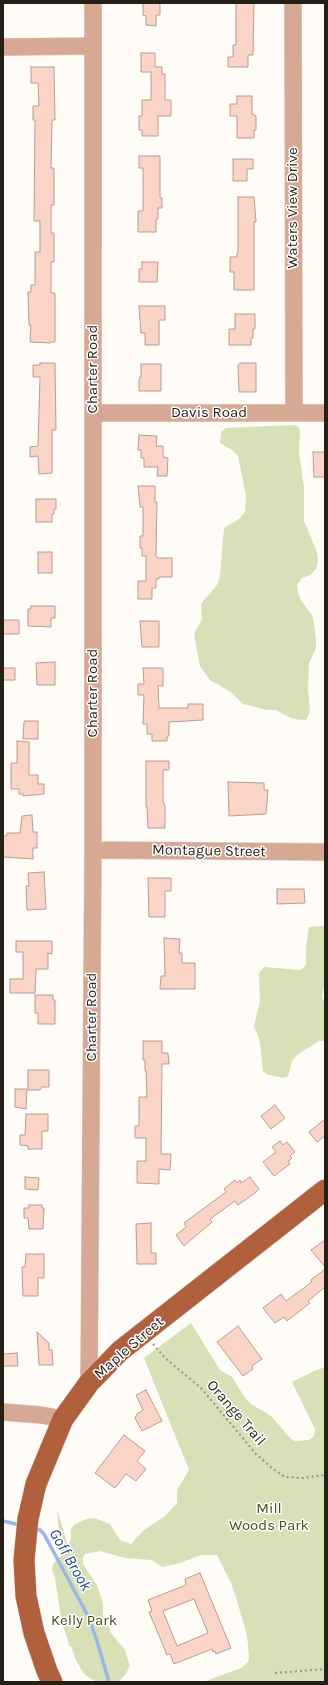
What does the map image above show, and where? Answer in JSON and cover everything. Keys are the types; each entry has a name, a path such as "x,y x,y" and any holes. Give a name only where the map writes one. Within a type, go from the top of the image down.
{"main road":[{"name":"Maple Street","path":"52,1682 34,1633 26,1596 24,1560 27,1527 36,1484 63,1419 89,1383 120,1351 325,1190"}],"street":[{"name":"Charter Road","path":"89,1383 93,850 93,3"},
{"name":"Waters View Drive","path":"293,3 294,413"},
{"path":"3,46 93,46"},
{"name":"Davis Road","path":"93,413 325,413"},
{"name":"Montague Street","path":"93,850 325,852"},
{"path":"3,1412 41,1415 63,1419"}],"path":[{"name":"Orange Trail","path":"143,1333 165,1358 201,1388 256,1454 273,1469 285,1477 303,1478 325,1476"},
{"path":"275,1674 325,1670"}],"green space":[{"path":"298,426 300,430 299,453 304,487 304,521 317,552 318,561 316,569 310,575 302,578 297,585 298,593 302,602 312,615 316,640 316,648 309,663 308,688 310,712 306,720 293,719 275,710 267,710 243,704 231,692 210,680 200,666 194,634 202,619 201,604 217,585 220,577 224,528 239,519 245,512 246,496 238,456 232,450 220,443 221,432 226,428"},
{"path":"309,927 325,927 325,986 322,997 325,1003 325,1041 319,1041 297,1055 292,1061 287,1077 283,1078 266,1074 263,1071 260,1042 254,1026 260,1002 259,973 264,967 299,970 303,968 306,964 306,947"},
{"name":"Mill Woods Park","path":"191,1323 220,1370 232,1377 245,1398 251,1404 271,1416 291,1439 295,1441 309,1440 314,1436 315,1429 292,1382 325,1367 325,1682 203,1682 241,1668 248,1662 249,1657 247,1635 235,1594 217,1555 201,1555 180,1563 162,1567 152,1560 125,1558 100,1551 85,1554 83,1564 97,1585 103,1603 103,1616 110,1629 110,1632 125,1650 130,1666 125,1675 118,1682 96,1682 84,1674 75,1658 71,1646 69,1646 62,1624 55,1578 52,1570 53,1564 61,1556 57,1509 68,1546 71,1539 71,1529 74,1525 86,1519 94,1518 110,1524 120,1540 131,1544 143,1531 165,1516 177,1503 177,1490 189,1470 144,1358"}],"building":[{"path":"143,3 160,3 160,15 156,15 156,26 146,25 146,16 143,15"},
{"path":"236,3 254,3 253,55 248,55 248,67 228,67 228,57 233,57 233,45 236,45"},
{"path":"141,53 155,53 155,67 162,67 162,74 165,74 165,100 171,100 171,116 158,116 158,136 142,136 142,130 139,130 139,116 142,116 142,100 151,100 151,72 141,72"},
{"path":"31,67 54,67 55,120 52,120 51,168 54,168 54,205 51,205 51,233 54,233 54,262 51,262 51,293 55,293 55,342 50,343 30,342 31,325 29,325 28,292 31,292 31,285 35,285 35,252 40,252 40,221 34,221 35,120 33,120 33,106 39,106 38,83 31,83"},
{"path":"237,96 252,96 252,114 256,116 256,130 254,130 254,138 237,138 237,116 230,116 230,104 237,104"},
{"path":"139,156 160,156 160,198 162,198 162,208 158,208 156,232 138,232 138,211 143,211 143,168 139,168"},
{"path":"233,159 253,159 253,169 247,169 247,181 233,181"},
{"path":"238,197 254,197 256,222 254,222 254,290 234,290 234,272 230,272 230,257 237,257 238,253"},
{"path":"142,262 158,262 157,282 139,282 139,269 142,269"},
{"path":"139,306 165,306 165,320 159,320 159,345 145,345 145,333 141,333"},
{"path":"235,314 255,314 255,329 253,329 251,345 229,345 229,329 235,329"},
{"path":"40,363 55,363 56,430 52,430 52,473 39,474 38,456 30,457 30,447 38,446 40,377 33,377 33,365 40,365"},
{"path":"240,363 256,363 256,392 239,392 238,365"},
{"path":"141,364 161,364 161,391 139,391"},
{"path":"139,435 157,436 156,446 163,446 163,457 168,458 167,476 157,476 158,467 144,467 144,458 141,458 141,450 138,450"},
{"path":"313,452 325,452 325,477 314,477"},
{"path":"138,486 155,486 155,502 157,502 156,556 158,558 172,558 172,577 159,577 159,579 156,579 156,588 152,588 152,599 138,599 138,581 146,581 146,556 142,556 142,548 140,548 140,536 143,536 143,507 140,507"},
{"path":"36,499 56,499 56,509 54,509 54,514 52,514 52,522 36,522"},
{"path":"38,552 52,552 52,573 38,573"},
{"path":"31,606 55,606 55,618 51,618 51,627 28,626 28,609 31,609"},
{"path":"3,620 19,620 19,634 3,634"},
{"path":"140,621 159,621 159,647 142,647"},
{"path":"55,662 55,685 37,685 36,663"},
{"path":"3,668 15,668 15,680 3,680"},
{"path":"143,668 163,668 163,686 158,686 159,708 188,708 188,704 203,704 203,720 169,722 169,736 167,736 167,741 152,741 152,734 147,734 147,724 143,724 144,695 138,695 138,684 144,684"},
{"path":"25,721 38,721 38,739 23,739"},
{"path":"17,741 29,742 29,775 38,775 38,784 44,784 44,794 23,796 23,794 19,794 19,789 11,789 11,763 17,763"},
{"path":"146,761 169,761 169,770 163,770 165,828 148,828 146,807"},
{"path":"228,782 264,783 264,790 268,790 266,814 229,816"},
{"path":"32,815 33,832 37,832 37,848 33,848 33,859 3,857 3,836 7,836 7,833 20,833 22,816"},
{"path":"44,872 46,909 27,910 26,886 29,886 28,873"},
{"path":"148,878 171,878 171,891 165,891 165,917 149,917"},
{"path":"277,889 304,889 305,903 277,904"},
{"path":"164,938 180,939 179,953 182,953 182,963 195,963 195,989 160,989 161,976 165,976"},
{"path":"16,941 52,941 52,954 48,953 48,969 36,969 35,993 10,993 10,979 23,979 23,952 16,952"},
{"path":"35,995 53,995 53,1000 55,1000 55,1024 38,1024 38,1013 35,1013"},
{"path":"143,1041 162,1041 162,1053 168,1053 169,1064 162,1064 161,1154 171,1154 170,1170 159,1169 159,1184 137,1183 137,1161 146,1161 146,1138 135,1138 135,1126 139,1126 139,1097 147,1097 145,1060 143,1060"},
{"path":"28,1070 49,1070 49,1087 42,1087 40,1090 28,1090"},
{"path":"15,1089 27,1089 26,1109 15,1107"},
{"path":"275,1105 285,1118 271,1129 261,1116"},
{"path":"26,1114 48,1114 48,1131 42,1131 42,1149 28,1149 28,1146 20,1145 20,1135 25,1135"},
{"path":"325,1119 325,1136 317,1142 309,1132"},
{"path":"280,1141 283,1145 287,1142 295,1152 290,1156 292,1158 288,1161 290,1164 274,1176 263,1162 276,1152 272,1147"},
{"path":"25,1177 39,1178 38,1190 25,1189"},
{"path":"250,1177 259,1189 238,1205 235,1201 210,1219 212,1222 184,1246 176,1235 186,1227 184,1223 226,1192 224,1189 235,1180 237,1183 240,1180 241,1183"},
{"path":"29,1205 42,1205 42,1208 44,1208 43,1229 29,1229 28,1218 24,1218 24,1208 29,1208"},
{"path":"151,1223 151,1253 156,1253 156,1264 137,1264 136,1224"},
{"path":"325,1240 325,1267 311,1250"},
{"path":"26,1254 44,1254 44,1278 38,1278 38,1296 23,1296 22,1267 25,1267"},
{"path":"325,1269 325,1287 308,1301 310,1303 287,1321 284,1317 275,1323 263,1308 281,1294 286,1301 312,1282 311,1280"},
{"path":"238,1326 262,1359 252,1366 253,1369 243,1376 217,1342"},
{"path":"37,1332 49,1343 49,1350 52,1350 53,1365 39,1365"},
{"path":"17,1353 18,1366 3,1366 3,1354"},
{"path":"146,1390 162,1421 142,1431 135,1418 137,1414 143,1410 136,1395"},
{"path":"124,1435 145,1451 137,1461 146,1469 136,1481 126,1474 115,1488 95,1473"},
{"path":"200,1573 231,1648 216,1654 212,1649 174,1664 170,1654 167,1655 149,1612 152,1611 148,1600 186,1585 185,1579","holes":["194,1599 208,1633 177,1646 163,1611"]}],"waterway":[{"name":"Goff Brook","path":"3,1521 20,1525"},
{"name":"Goff Brook","path":"34,1528 40,1530 44,1534 88,1616 109,1682"}],"park label":[{"name":"Kelly Park","path":"84,1621"}]}
